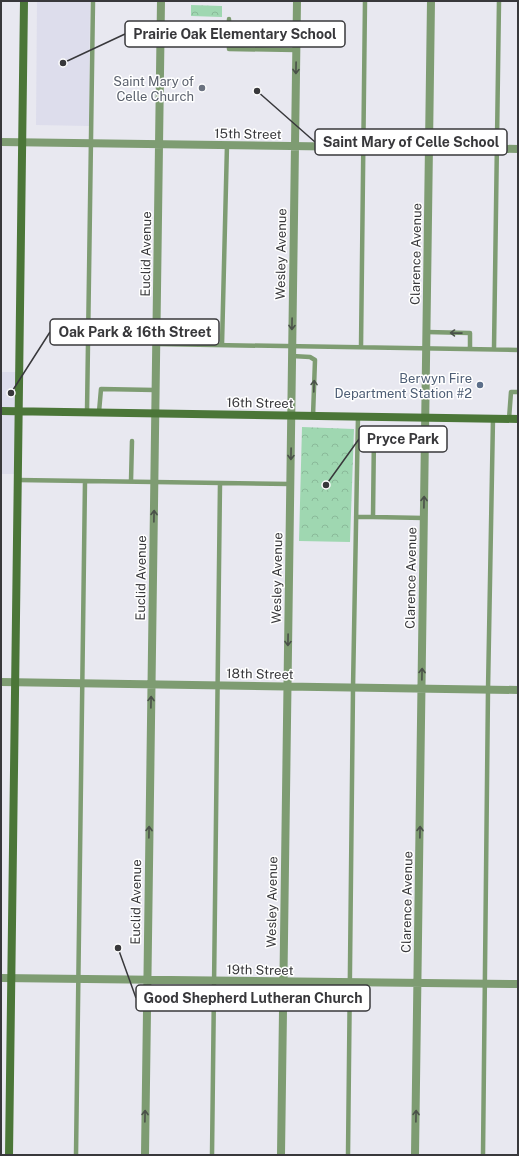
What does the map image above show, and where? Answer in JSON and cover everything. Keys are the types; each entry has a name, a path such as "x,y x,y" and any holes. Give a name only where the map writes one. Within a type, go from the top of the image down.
{"street":[{"path":"9,1155 24,1"},
{"name":"Euclid Avenue","path":"145,1155 161,1"},
{"name":"Wesley Avenue","path":"280,1155 297,1"},
{"name":"Clarence Avenue","path":"415,1155 431,1"},
{"name":"15th Street","path":"1,142 518,149"},
{"name":"16th Street","path":"1,411 518,419"},
{"name":"18th Street","path":"1,682 518,690"},
{"name":"19th Street","path":"1,978 215,982 518,984"}],"lane":[{"path":"87,412 93,1"},
{"path":"360,347 365,1"},
{"path":"494,350 499,1"},
{"path":"229,20 229,49 296,50"},
{"path":"222,345 227,145"},
{"path":"427,332 470,333 470,349"},
{"path":"157,344 518,350"},
{"path":"292,356 310,357 315,360 313,416"},
{"path":"99,412 101,389 155,390"},
{"path":"509,419 511,392 518,392"},
{"path":"348,1155 353,688 358,416"},
{"path":"483,1155 488,690 493,418"},
{"path":"373,517 374,433"},
{"path":"130,482 132,441"},
{"path":"18,480 290,484"},
{"path":"76,1155 84,481"},
{"path":"212,1155 220,483"},
{"path":"356,517 424,518"}],"shaded area":[{"path":"37,1 90,1 89,126 36,125"},
{"path":"1,372 18,372 16,474 1,474"}],"green space":[{"path":"191,5 222,6 222,17 191,16"},
{"path":"302,427 354,429 350,542 299,541"}],"place":[{"name":"Prairie Oak Elementary School","path":"63,63"},
{"name":"Saint Mary of Celle Church","path":"202,88"},
{"name":"Saint Mary of Celle School","path":"257,91"},
{"name":"Berwyn Fire Department Station #2","path":"480,385"},
{"name":"Oak Park & 16th Street","path":"11,393"},
{"name":"Pryce Park","path":"326,485"},
{"name":"Good Shepherd Lutheran Church","path":"118,948"}]}
